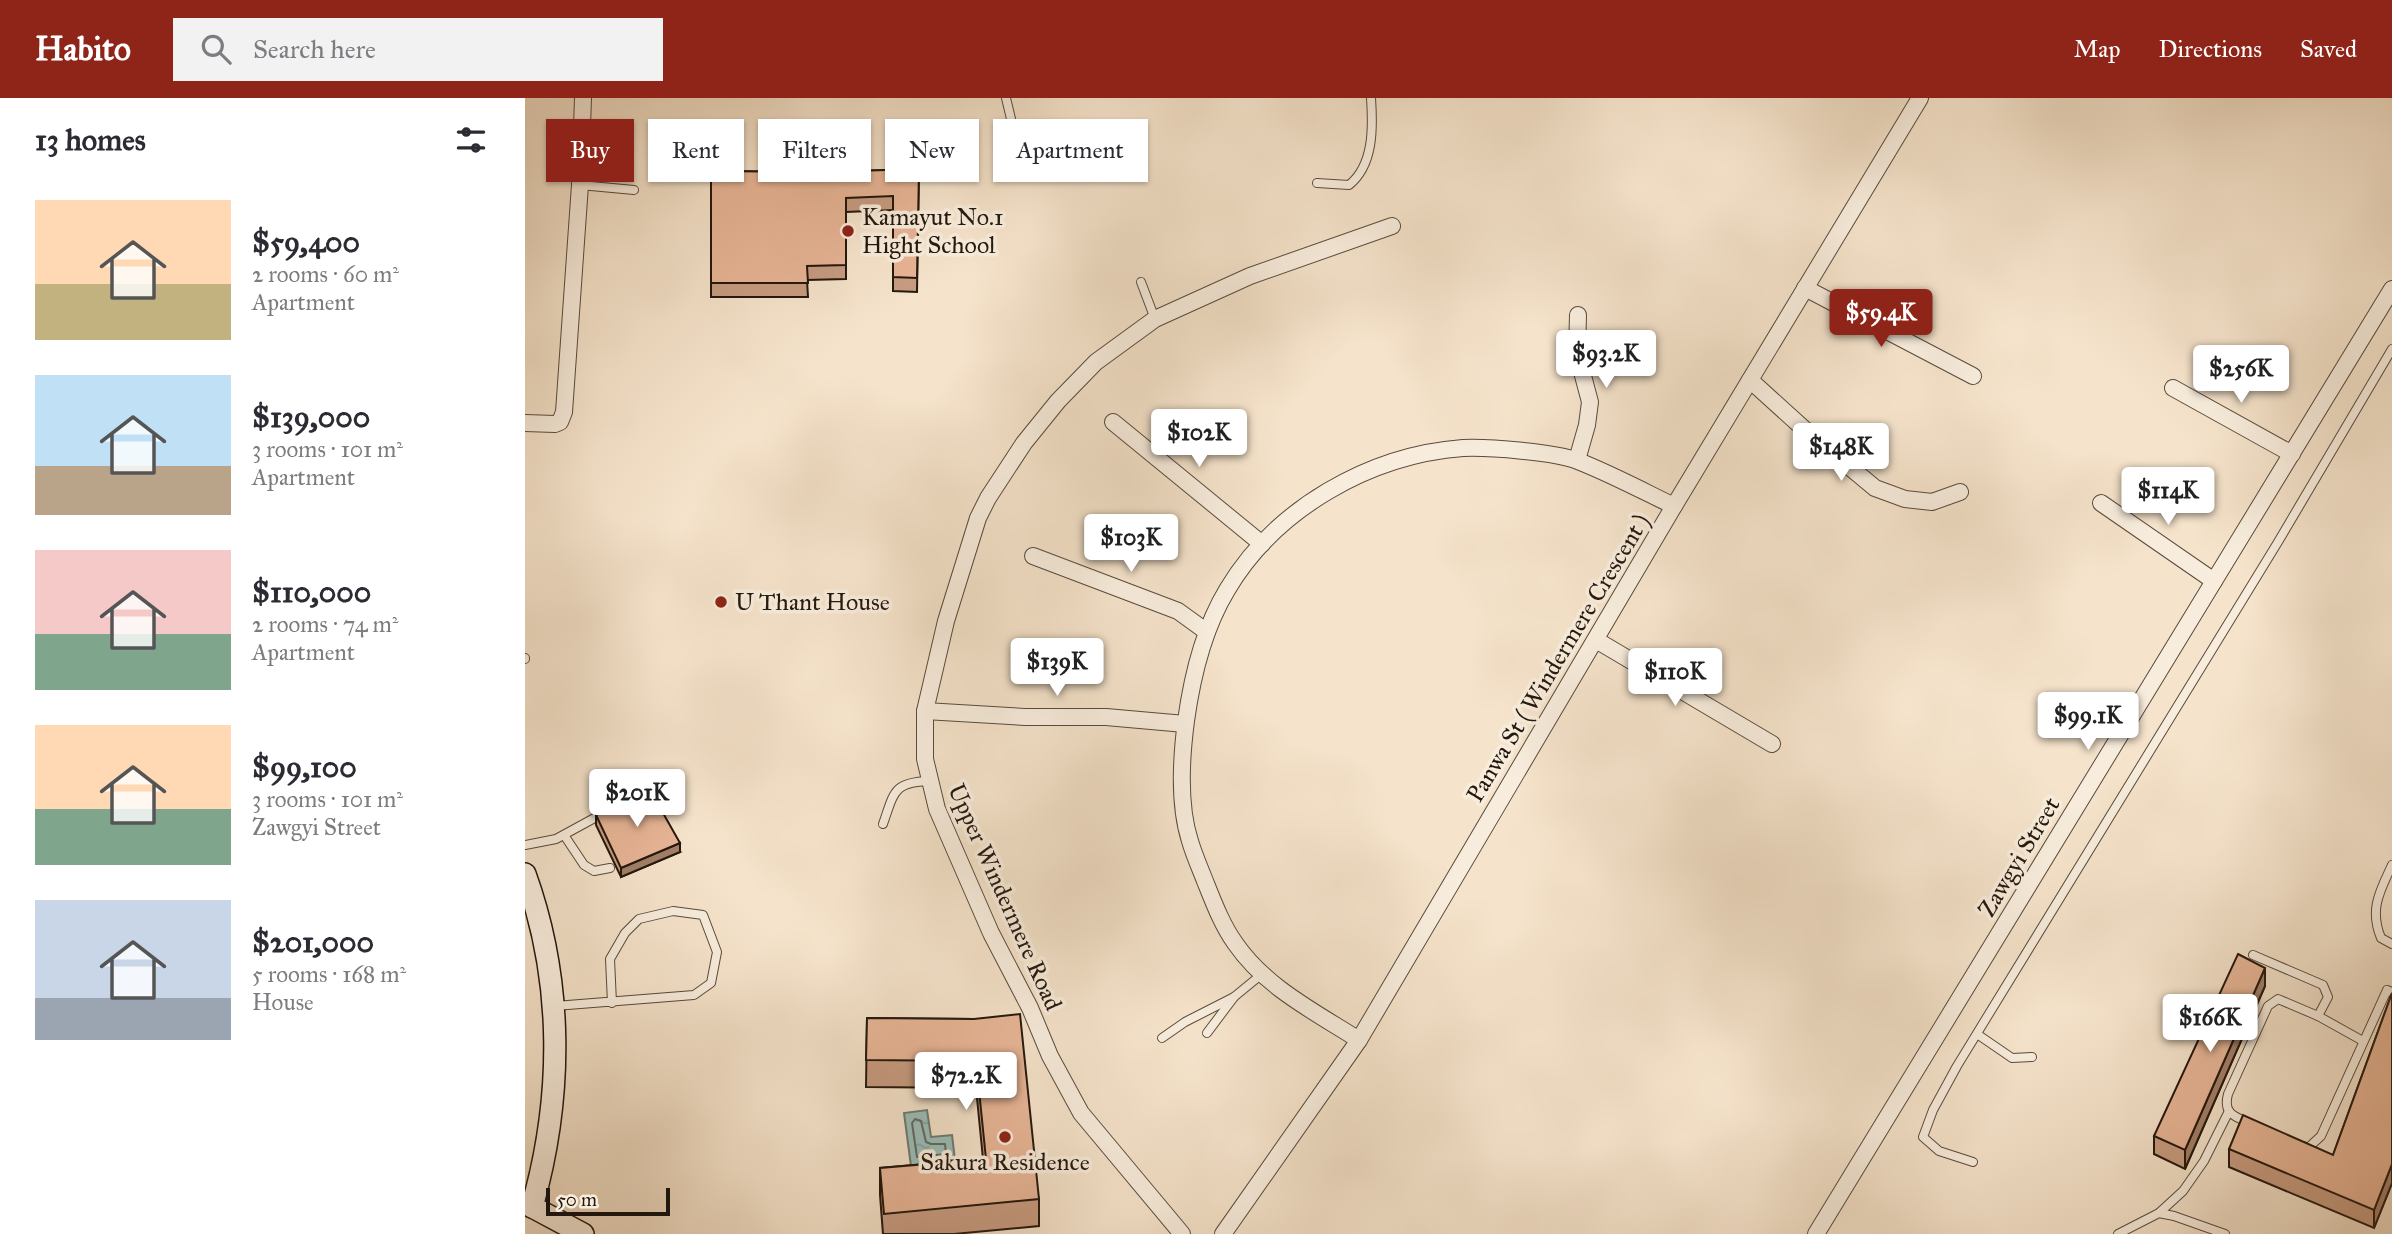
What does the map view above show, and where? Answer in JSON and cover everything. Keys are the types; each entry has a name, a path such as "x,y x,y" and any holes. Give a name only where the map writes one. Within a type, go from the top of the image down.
{"main road":[{"path":"525,874 555,1006 556,1047 553,1108 545,1162 529,1205 583,1234"}],"street":[{"path":"525,423 555,424 562,418 580,185 583,98"},
{"name":"Panwa St ( Windermere Crescent )","path":"1223,1234 1359,1040 1674,506 1920,98"},
{"name":"Upper Windermere Road","path":"1182,1234 1081,1113 1050,1056 937,808 925,759 925,711 946,621 978,518 1024,443 1058,401 1096,362 1155,319 1250,275 1392,226"},
{"path":"1805,288 1973,376"},
{"name":"Zawgyi Street","path":"1816,1234 2392,289"},
{"path":"1577,460 1587,425 1590,402 1577,353 1578,315"},
{"path":"1750,380 1875,488 1905,499 1932,502 1960,492"},
{"path":"2173,388 2292,454"},
{"path":"1113,422 1262,544"},
{"path":"1359,1040 1274,986 1234,942 1189,841 1182,801 1185,724 1189,697 1207,632 1227,590 1262,544 1296,512 1346,480 1404,459 1464,448 1545,453 1577,460 1674,506"},
{"path":"2101,503 2214,581"},
{"path":"1033,556 1178,611 1207,632"},
{"path":"1596,640 1772,744"},
{"path":"925,711 1025,717 1106,717 1185,724"}],"lane":[{"path":"1006,98 1011,119"},
{"path":"1317,183 1349,185 1360,176 1371,139 1371,98"},
{"path":"580,185 634,190"},
{"path":"1140,282 1155,319"},
{"path":"1973,1163 1939,1151 1923,1137 1933,1110 2279,541 2392,349"},
{"path":"883,824 893,794 899,788 909,782 929,781"},
{"path":"525,845 556,839 644,792 658,792 670,806"},
{"path":"564,835 584,865 594,871 610,868"},
{"path":"2392,865 2375,910 2381,938 2392,944"},
{"path":"555,1006 611,1003 694,995 711,983 717,952 703,915 673,911 639,919 625,933 610,959 611,1003"},
{"path":"2253,955 2323,985 2328,997 2318,1016"},
{"path":"1162,1038 1185,1022 1234,997 1262,974"},
{"path":"2296,1143 2308,1148 2315,1144 2388,990 2392,992"},
{"path":"1207,1033 1234,997"},
{"path":"2261,1128 2237,1118 2225,1104 2268,1006 2278,999 2318,1016 2363,1041"},
{"path":"1977,1034 2011,1058 2032,1057"},
{"path":"2118,1234 2159,1213 2183,1191 2204,1161 2229,1111"},
{"path":"2159,1213 2225,1234"}],"water":[{"path":"927,1110 931,1137 952,1135 955,1160 911,1166 904,1113"}],"building":[{"path":"871,170 885,170 885,182 919,182 917,278 893,277 893,196 846,198 846,265 807,266 808,283 711,283 711,182 744,182 744,171 758,172 758,182 871,182"},
{"path":"650,790 680,843 621,868 596,815"},
{"path":"2238,954 2265,968 2185,1150 2154,1136"},
{"path":"2392,993 2392,1164 2374,1210 2229,1149 2243,1115 2333,1155"},
{"path":"1020,1014 1039,1199 884,1214 880,1168 986,1159 976,1061 866,1060 867,1018 974,1019"}],"place":[{"name":"Kamayut No.1 Hight School","path":"848,231"},
{"name":"U Thant House","path":"721,602"},
{"name":"Sakura Residence","path":"1005,1137"}]}
